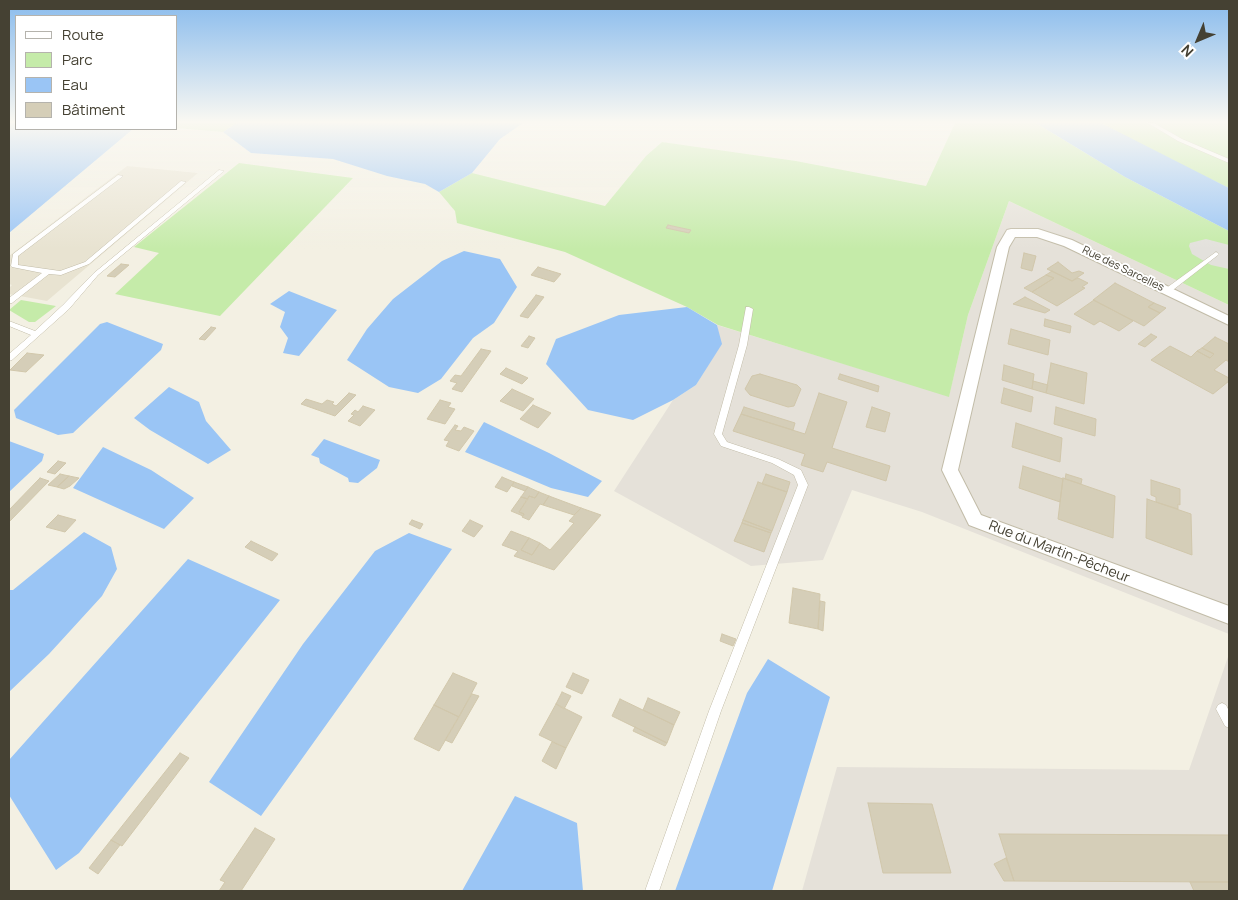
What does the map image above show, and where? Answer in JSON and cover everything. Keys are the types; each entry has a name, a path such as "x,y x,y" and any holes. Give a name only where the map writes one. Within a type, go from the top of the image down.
{"street":[{"name":"Rue des Sarcelles","path":"1012,233 1038,233 1068,243 1229,321"},
{"name":"Rue du Martin-Pêcheur","path":"1012,233 1003,247 950,470 975,520 1229,615"}],"lane":[{"path":"9,358 66,308 96,274 221,171"},
{"path":"120,176 16,255 14,266 61,273 87,263 182,182"},
{"path":"1168,291 1216,254"},
{"path":"9,301 48,272"},
{"path":"652,891 715,711 803,485 798,473 775,462 724,444 718,434 743,345 749,309"},
{"path":"9,323 36,334"},
{"path":"1222,709 1229,722"}],"shaded area":[{"path":"127,166 198,173 47,301 9,294 9,288 12,285 9,284 9,256"},
{"path":"1009,201 1229,305 1229,634 922,512 852,490 823,560 751,566 614,491 673,400 696,385 721,344 717,325 949,396 968,315"},
{"path":"1206,239 1229,245 1229,269 1211,265 1192,254 1189,246 1190,243"},
{"path":"1229,654 1229,891 802,891 837,767 1189,770"}],"green space":[{"path":"236,165 254,165 353,178 220,316 115,294 159,253 134,247"},
{"path":"639,165 817,165 926,186 936,165 1105,165 1229,231 1229,305 1009,201 968,315 949,397 718,325 687,307 565,252 457,223 455,211 439,192 472,173 605,206"},
{"path":"1182,165 1229,165 1229,188"},
{"path":"21,300 56,306 35,322 29,322 9,310"}],"water":[{"path":"9,165 90,165 9,233"},
{"path":"352,165 479,165 472,173 439,192 425,184 387,176"},
{"path":"1105,165 1184,165 1229,188 1229,231"},
{"path":"464,251 500,259 517,287 494,323 473,338 441,379 418,393 389,387 347,360 367,329 393,299 442,261"},
{"path":"289,291 337,310 299,356 283,353 288,338 280,327 285,312 270,304"},
{"path":"687,307 717,325 722,344 696,385 673,400 633,420 588,410 546,364 556,339 619,315"},
{"path":"107,322 163,344 161,350 73,433 58,435 16,418 14,410 100,324"},
{"path":"169,387 199,402 206,421 231,450 208,464 150,430 134,418"},
{"path":"484,422 602,481 588,497 551,488 465,452"},
{"path":"324,439 380,460 377,468 358,483 349,482 348,478 320,463 319,458 311,455"},
{"path":"9,441 44,454 42,461 9,492"},
{"path":"103,447 151,470 194,498 164,529 73,488"},
{"path":"84,532 111,547 117,569 102,596 49,654 9,692 9,590 13,590"},
{"path":"409,533 452,549 261,816 209,782 303,644 375,551"},
{"path":"188,559 280,600 79,853 56,870 9,795 9,760"},
{"path":"768,659 830,697 772,891 675,891 747,693"},
{"path":"515,796 577,823 583,891 462,891"}],"building":[{"path":"668,225 691,230 689,233 666,228"},
{"path":"1024,253 1036,256 1032,271 1021,268"},
{"path":"1058,262 1072,273 1079,271 1084,273 1072,281 1047,269"},
{"path":"121,264 129,265 115,277 107,276"},
{"path":"538,267 561,274 554,282 531,275"},
{"path":"1052,271 1072,281 1078,278 1088,283 1082,287 1085,288 1057,306 1032,292 1054,278 1046,275"},
{"path":"1046,275 1054,278 1032,292 1024,288"},
{"path":"1115,283 1154,303 1148,307 1160,313 1144,326 1093,300"},
{"path":"536,295 544,297 528,318 520,316"},
{"path":"1025,297 1050,310 1045,313 1013,304"},
{"path":"1094,300 1133,321 1119,331 1100,321 1094,325 1074,314"},
{"path":"1154,303 1166,308 1160,313 1148,307"},
{"path":"1045,319 1071,326 1070,333 1044,326"},
{"path":"211,327 216,328 205,340 199,339"},
{"path":"1011,329 1050,340 1048,355 1008,344"},
{"path":"1151,334 1157,337 1145,347 1138,344"},
{"path":"529,336 535,338 528,348 521,346"},
{"path":"1215,337 1229,344 1229,362 1226,360 1214,370 1229,378 1229,381 1213,394 1151,360 1170,346 1191,357 1197,351 1210,358 1214,354 1202,348"},
{"path":"1202,348 1214,354 1210,358 1197,351"},
{"path":"481,349 491,351 462,392 452,389 457,383 450,381 455,375 461,376"},
{"path":"27,353 44,355 26,372 10,370"},
{"path":"1051,363 1087,373 1084,404 1046,393"},
{"path":"1004,365 1034,374 1032,389 1002,380"},
{"path":"506,368 528,378 522,384 500,374"},
{"path":"760,374 797,385 801,389 794,406 788,407 750,395 745,389 752,376"},
{"path":"840,374 879,386 878,392 838,379"},
{"path":"1033,381 1048,385 1046,393 1032,389"},
{"path":"1004,388 1033,397 1031,412 1001,403"},
{"path":"512,389 534,399 523,411 500,401"},
{"path":"349,393 356,395 335,416 301,404 306,399 322,404 327,400 334,402 332,404 336,406"},
{"path":"819,393 847,402 832,448 890,466 886,481 827,462 823,472 801,465 805,454 733,431 741,414 805,434"},
{"path":"440,400 451,403 448,407 455,409 445,424 427,419"},
{"path":"533,405 551,413 538,428 520,419"},
{"path":"363,406 375,410 360,426 348,421 354,415 351,414 355,410 358,412"},
{"path":"744,407 795,423 793,430 741,414"},
{"path":"872,407 890,413 885,432 866,427"},
{"path":"1056,407 1096,419 1095,436 1054,424"},
{"path":"1016,423 1062,438 1060,462 1012,447"},
{"path":"455,425 458,426 455,430 461,431 464,427 474,431 459,451 446,446 449,441 444,440"},
{"path":"58,461 66,463 55,474 47,472"},
{"path":"1023,466 1063,479 1060,502 1019,488"},
{"path":"60,474 69,476 57,487 48,485"},
{"path":"766,474 790,482 787,492 762,484"},
{"path":"1066,474 1082,479 1081,484 1065,479"},
{"path":"69,476 79,478 64,489 57,487"},
{"path":"502,477 514,482 507,492 495,487"},
{"path":"40,478 49,481 9,522 9,510"},
{"path":"1063,478 1115,496 1113,538 1058,519"},
{"path":"1151,480 1180,489 1180,505 1178,504 1178,509 1156,502 1156,497 1151,495"},
{"path":"514,482 528,487 525,491 512,486"},
{"path":"758,482 787,492 772,531 743,520"},
{"path":"528,487 539,492 535,498 529,496 528,499 521,497"},
{"path":"539,492 549,496 543,505 540,504 529,520 522,517 524,514 519,512 529,496 535,498"},
{"path":"549,496 581,508 574,515 543,505"},
{"path":"521,497 528,499 519,512 524,514 523,516 511,511"},
{"path":"1147,499 1191,514 1192,555 1146,538"},
{"path":"581,508 601,515 554,570 514,556 518,551 502,545 511,531 529,538 521,550 532,555 540,543 550,550 574,523 569,521"},
{"path":"58,515 76,520 65,532 46,527"},
{"path":"412,520 423,524 420,529 409,524"},
{"path":"470,520 483,526 474,537 462,531"},
{"path":"743,520 772,531 771,533 742,523"},
{"path":"742,523 771,533 764,552 734,541"},
{"path":"529,538 540,543 532,555 521,550"},
{"path":"251,541 278,554 272,561 245,547"},
{"path":"793,588 820,594 818,629 789,623"},
{"path":"820,601 825,602 823,631 818,629"},
{"path":"722,634 736,639 733,646 720,641"},
{"path":"453,673 477,683 459,717 434,705"},
{"path":"573,673 589,680 582,694 566,687"},
{"path":"562,692 571,696 564,709 556,704"},
{"path":"472,694 479,696 452,743 445,740"},
{"path":"648,698 680,712 674,725 643,710"},
{"path":"620,699 674,725 667,743 612,716"},
{"path":"556,704 582,717 566,748 539,735"},
{"path":"434,705 459,717 439,751 414,739"},
{"path":"635,727 667,743 665,746 633,731"},
{"path":"552,742 566,748 556,769 542,761"},
{"path":"180,753 189,758 122,846 111,840"},
{"path":"868,803 932,804 951,873 883,873"},
{"path":"255,828 275,839 241,891 219,891 225,882 220,880"},
{"path":"999,834 1229,835 1229,882 1014,881"},
{"path":"111,840 120,845 98,874 89,868"},
{"path":"1006,858 1014,881 1004,881 994,864"},
{"path":"1190,882 1229,882 1229,891 1194,891"}]}
